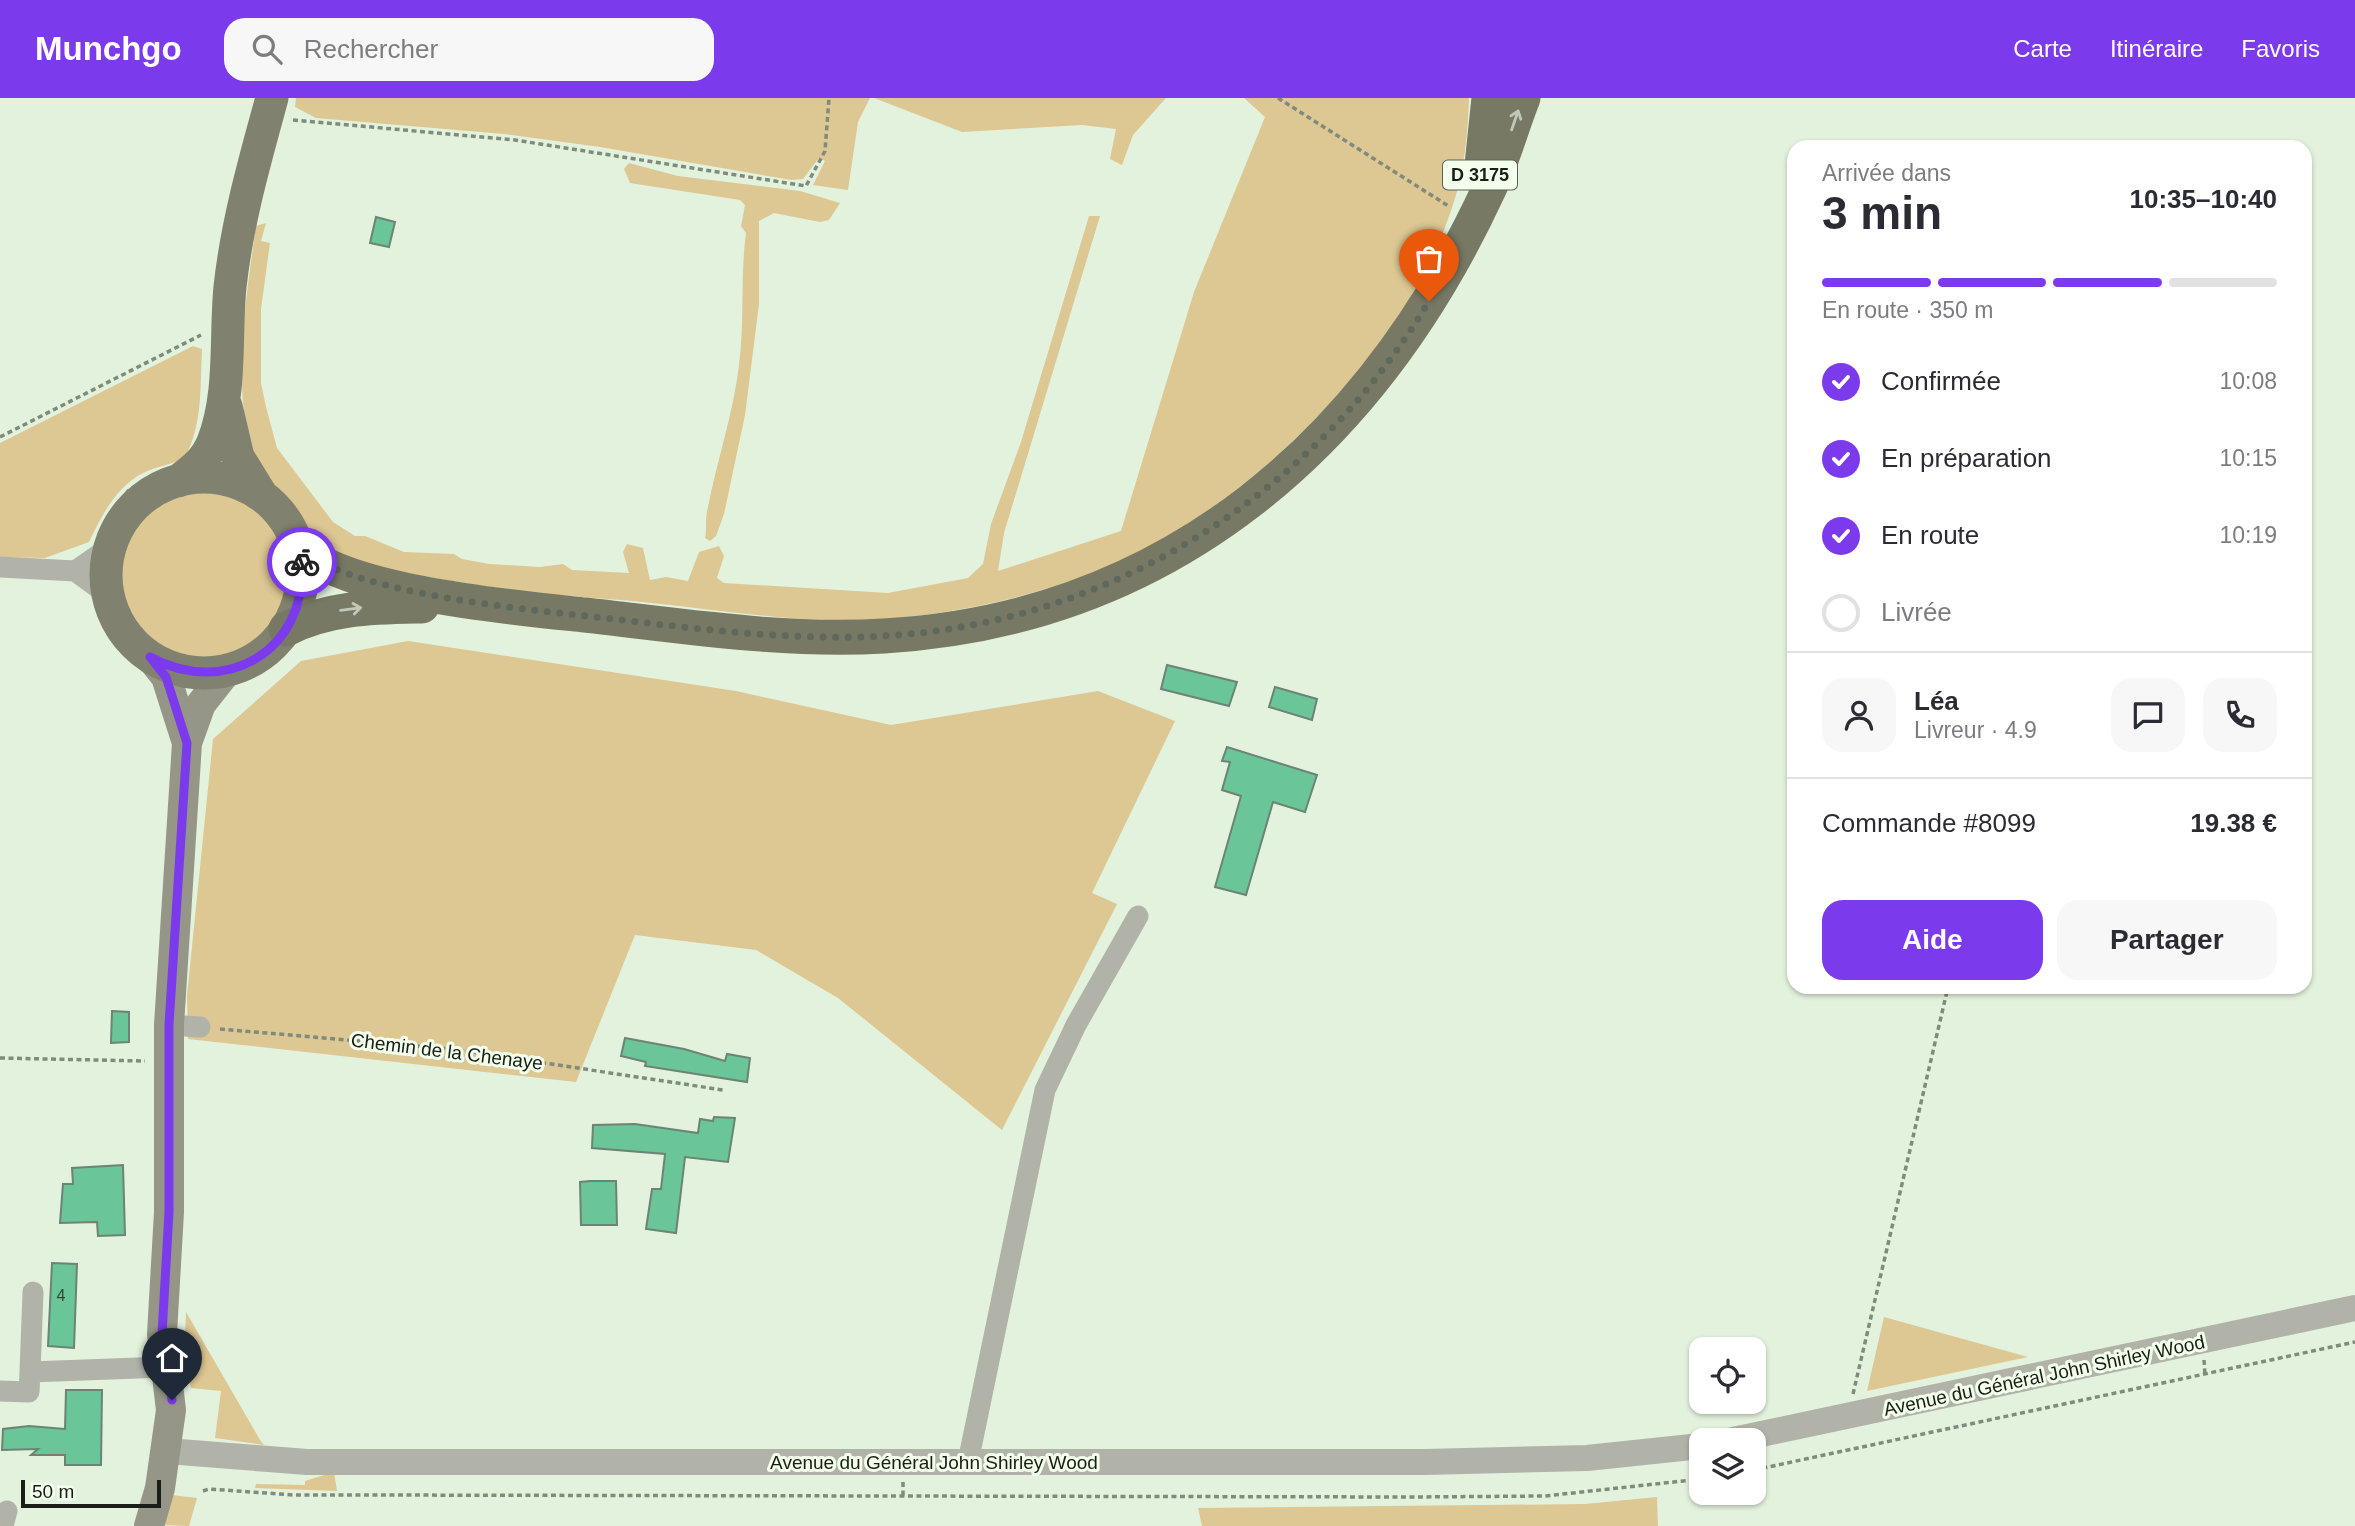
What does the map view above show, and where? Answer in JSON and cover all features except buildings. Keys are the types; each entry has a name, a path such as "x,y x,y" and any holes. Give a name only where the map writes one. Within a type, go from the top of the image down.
{"highway":[{"name":"D 3175","path":"298,546 309,557 339,572 485,604 712,629 855,637 911,634 1014,615 1089,592 1122,579 1186,545 1244,506 1302,460 1379,376 1420,317 1457,249 1486,151 1489,98"},
{"path":"1457,249 1490,189 1523,98"},
{"name":"D 3175","path":"286,629 323,613 353,608 485,604"}],"main road":[{"path":"187,743 166,677 123,630 108,595 105,540 136,505 170,476 206,456 214,441 224,397 230,290 238,231 270,108"},
{"path":"150,657 187,672 227,671 261,656 286,629 300,598 302,572 298,546 284,519 262,496 238,457 224,397"},
{"path":"170,476 230,481 262,496"},
{"path":"149,1526 167,1451 172,1400 162,1334 169,1212 168,1062 187,743 201,704 227,671"}],"street":[{"path":"0,567 75,571 105,540"},
{"path":"75,571 79,577 108,595"},
{"path":"968,1462 1045,1090 1076,1025 1138,916"},
{"path":"169,1025 200,1027"},
{"path":"0,1391 29,1392 33,1292"},
{"name":"Avenue du Général John Shirley Wood","path":"1766,1434 2355,1308"},
{"path":"30,1372 165,1367"},
{"name":"Avenue du Général John Shirley Wood","path":"167,1451 307,1462 1499,1461 1609,1456 1689,1447"}],"path":[{"path":"270,108 515,140 806,186 825,151 829,98"},
{"path":"1278,98 1448,206 1468,214"},
{"path":"0,437 209,332"},
{"path":"105,540 108,516 128,491 170,476"},
{"path":"1851,1417 1853,1383 1946,994"},
{"name":"Chemin de la Chenaye","path":"200,1027 452,1049 723,1090"},
{"path":"0,1058 168,1062"},
{"path":"1766,1467 2355,1342"},
{"path":"203,1492 209,1489 319,1495 1545,1496 1689,1480"}],"shaded area":[{"path":"296,98 870,98 858,122 848,190 813,185 825,161 819,158 803,179 791,180 600,147 504,134 316,118 295,107"},
{"path":"874,98 1166,98 1133,135 1122,165 1110,159 1116,129 1082,125 962,132"},
{"path":"1244,98 1469,98 1462,171 1437,247 1410,298 1376,348 1337,396 1294,440 1248,480 1201,515 1126,558 1066,582 971,607 870,620 757,615 463,583 344,562 327,555 262,471 254,455 243,402 243,342 256,226 266,223 261,241 270,243 261,309 261,383 277,448 333,522 355,536 365,536 404,552 454,554 462,559 489,564 540,567 563,564 572,570 629,573 623,552 627,544 643,548 650,580 666,577 688,581 699,552 719,546 724,556 717,578 724,583 888,593 968,578 983,564 991,524 1021,442 1089,216 1100,216 1004,533 998,571 1121,531 1194,292 1265,117"},
{"path":"629,163 678,176 800,191 840,203 829,220 820,222 774,213 759,221 759,304 745,415 724,514 716,536 710,541 705,538 706,515 733,403 741,348 746,233 741,226 745,205 740,200 630,183 624,169"},
{"path":"193,346 202,349 200,404 195,431 185,457 143,473 125,486 105,512 89,542 45,558 0,557 0,443"},
{"path":"203,492 235,498 263,516 281,544 287,576 281,608 263,636 235,654 203,660 171,654 143,636 125,608 119,576 125,544 143,516 171,498"},
{"path":"408,641 736,691 891,725 1098,691 1175,721 1092,893 1117,904 1002,1130 838,998 756,950 635,935 576,1082 188,1039 187,996 213,739 301,661"},
{"path":"186,1312 264,1445 215,1438 221,1391 191,1388 184,1359"},
{"path":"1884,1317 2028,1357 1867,1391"},
{"path":"334,1472 337,1491 255,1488 256,1484 305,1485 305,1481"},
{"path":"172,1495 197,1498 189,1526 161,1525"},
{"path":"1657,1497 1658,1526 1202,1526 1198,1508 1585,1504"}],"way so far":[{"path":"302,562 298,546 322,566 339,572 388,585 485,604 712,629 814,637 911,634 1014,615 1055,604 1122,579 1186,545 1274,484 1302,460 1357,403 1400,347 1429,301"}],"route":[{"path":"172,1400 162,1334 169,1212 169,1025 187,743 179,710 166,677 150,657 187,672 207,673 227,671 261,656 275,644 295,614 300,598 302,562"}]}
